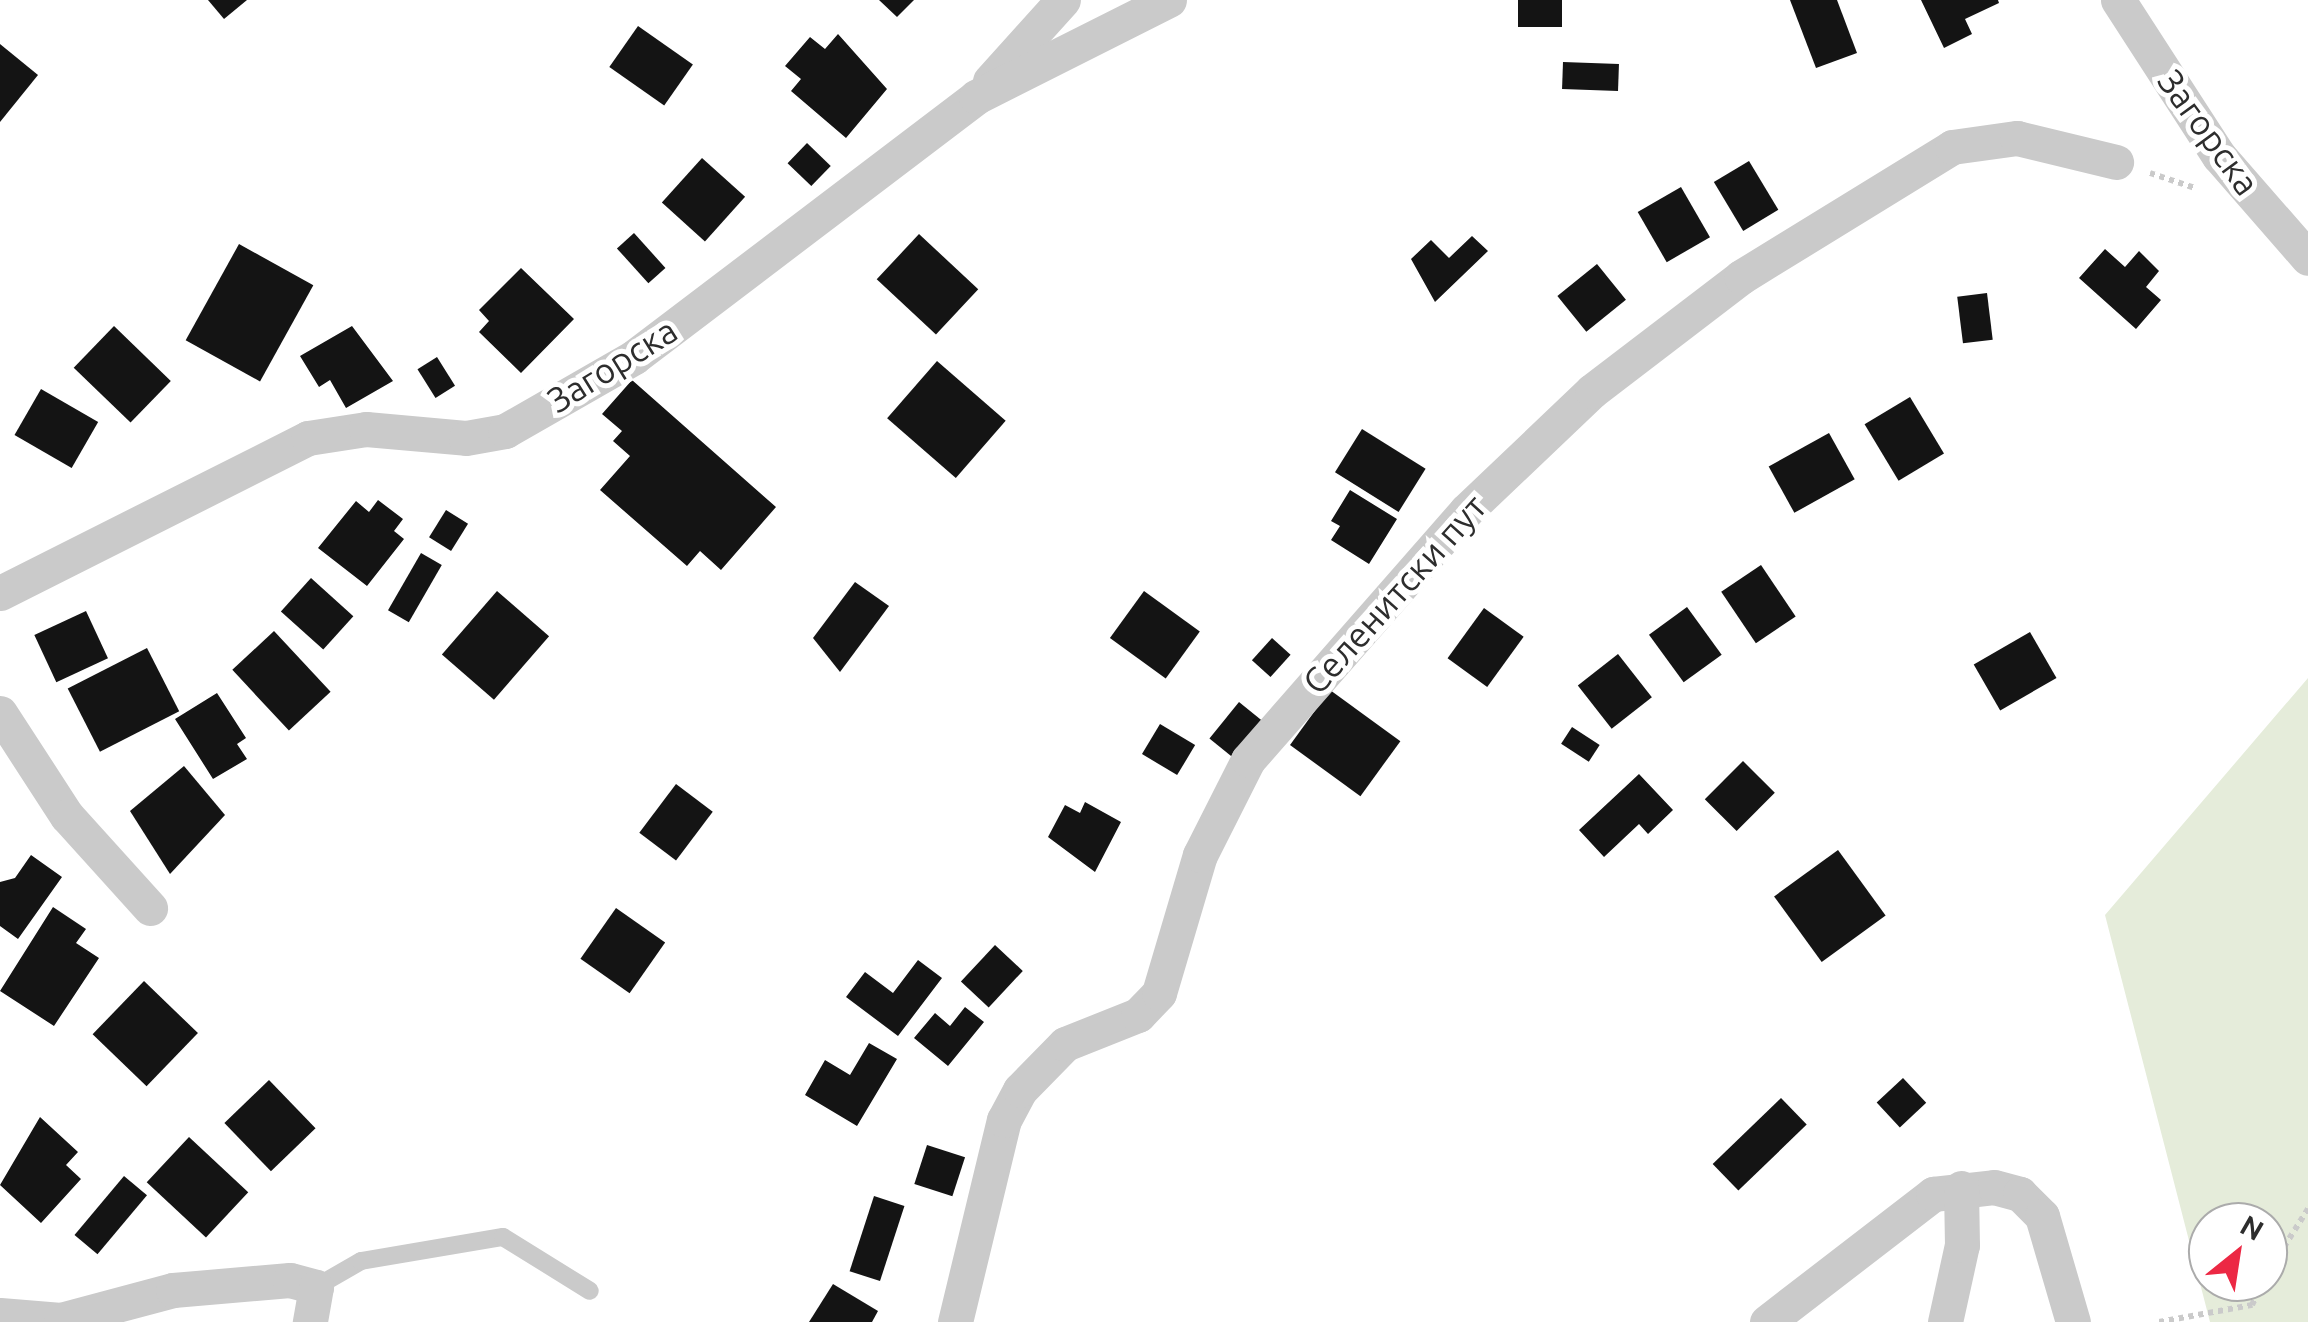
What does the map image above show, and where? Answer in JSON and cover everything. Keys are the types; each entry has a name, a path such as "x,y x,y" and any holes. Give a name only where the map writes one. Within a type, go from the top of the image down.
{"street":[{"path":"976,97 1063,0"},
{"name":"Загорска","path":"0,593 308,438 366,429 466,438 504,431 634,357 976,97 1169,0"},
{"name":"Загорска","path":"2118,0 2219,156 2308,258"},
{"name":"Селенитски пут","path":"954,1322 1004,1120 1020,1090 1065,1044 1138,1016 1158,993 1200,854 1248,760 1466,511 1592,391 1741,277 1952,148 2017,138 2116,162"},
{"path":"0,713 67,816 150,908"},
{"path":"1767,1322 1908,1209 1961,1188 2020,1194 2042,1216 2073,1322"},
{"path":"1945,1322 1962,1245 1961,1188"},
{"path":"0,1315 61,1320 233,1282 313,1305"}],"lane":[{"path":"313,1305 361,1261 503,1237 590,1291"}],"path":[{"path":"2288,1240 2308,1209"},
{"path":"2159,1322 2253,1302"}],"green space":[{"path":"2308,678 2308,1322 2210,1322 2205,1302 2288,1302 2288,1202 2188,1202 2188,1237 2105,915"}],"building":[{"path":"208,0 247,0 224,19"},
{"path":"879,0 914,0 897,17"},
{"path":"1518,0 1562,0 1562,27 1518,27"},
{"path":"1790,0 1837,0 1857,53 1816,68"},
{"path":"1921,0 1999,3 1965,19 1972,34 1944,48"},
{"path":"638,26 693,64 664,105 609,67"},
{"path":"838,34 887,89 846,138 791,91 801,79 785,66 810,37 825,49"},
{"path":"0,44 38,75 0,122"},
{"path":"1563,62 1619,64 1618,91 1562,89"},
{"path":"807,143 831,166 811,186 788,163"},
{"path":"702,158 745,197 705,241 662,203"},
{"path":"1749,161 1778,210 1743,231 1714,182"},
{"path":"1681,187 1710,237 1667,262 1638,212"},
{"path":"634,233 665,268 648,283 617,248"},
{"path":"919,234 978,289 936,335 877,279"},
{"path":"1472,236 1488,251 1435,302 1411,259 1431,240 1449,258"},
{"path":"239,244 313,285 260,381 186,340"},
{"path":"2105,249 2125,267 2139,251 2159,271 2146,287 2161,300 2136,329 2079,278"},
{"path":"1597,264 1626,300 1586,332 1557,296"},
{"path":"521,268 574,319 521,373 479,332 489,321 479,310"},
{"path":"1987,293 1993,340 1963,343 1957,297"},
{"path":"114,326 171,381 131,423 74,368"},
{"path":"352,326 393,381 346,408 330,380 319,387 300,356"},
{"path":"437,357 455,386 436,398 417,369"},
{"path":"937,361 1006,421 956,478 887,418"},
{"path":"632,380 776,507 721,570 700,551 687,566 600,490 630,456 613,441 622,431 602,414"},
{"path":"41,389 98,422 72,468 14,435"},
{"path":"1910,397 1944,454 1899,481 1865,424"},
{"path":"1362,429 1426,469 1399,512 1335,472"},
{"path":"1829,433 1855,479 1794,513 1769,466"},
{"path":"1350,490 1397,519 1369,564 1331,540 1340,526 1331,521"},
{"path":"378,500 403,519 394,531 404,539 367,586 318,548 356,501 369,512"},
{"path":"446,510 468,524 451,551 429,537"},
{"path":"421,553 442,565 409,622 388,610"},
{"path":"1761,565 1796,616 1756,643 1721,592"},
{"path":"311,578 353,616 323,650 281,611"},
{"path":"855,582 889,606 840,672 813,638"},
{"path":"497,591 549,636 494,700 442,654"},
{"path":"1144,591 1200,632 1166,678 1110,638"},
{"path":"1687,607 1722,655 1684,682 1649,635"},
{"path":"1484,608 1524,637 1487,687 1448,658"},
{"path":"86,611 108,658 56,682 34,635"},
{"path":"274,631 331,692 289,731 232,670"},
{"path":"2030,632 2056,678 2000,710 1974,664"},
{"path":"1272,638 1291,655 1271,677 1252,660"},
{"path":"147,648 179,711 100,752 68,688"},
{"path":"1618,654 1652,697 1612,729 1578,685"},
{"path":"1330,690 1400,741 1360,796 1290,745"},
{"path":"217,693 246,738 237,744 247,759 213,779 175,719"},
{"path":"1239,702 1265,723 1235,759 1209,739"},
{"path":"1160,724 1195,745 1177,775 1142,754"},
{"path":"1572,727 1600,745 1589,762 1561,744"},
{"path":"1743,761 1775,793 1737,831 1705,799"},
{"path":"184,766 225,815 170,874 130,811"},
{"path":"1639,774 1673,810 1648,834 1639,824 1604,857 1579,830"},
{"path":"676,784 713,812 676,860 639,833"},
{"path":"1085,802 1121,822 1095,872 1048,837 1065,805 1080,813"},
{"path":"1838,850 1886,916 1822,962 1774,896"},
{"path":"31,855 62,877 18,939 0,926 0,882 15,878"},
{"path":"53,907 86,929 76,943 99,958 54,1026 0,991"},
{"path":"616,908 665,942 630,993 580,959"},
{"path":"995,945 1023,971 989,1007 961,982"},
{"path":"918,960 942,978 898,1036 846,997 865,972 893,993"},
{"path":"144,981 198,1033 147,1086 93,1034"},
{"path":"965,1007 984,1022 948,1066 914,1038 935,1013 950,1026"},
{"path":"869,1043 897,1059 857,1126 805,1095 825,1060 850,1075"},
{"path":"1903,1078 1926,1103 1900,1127 1877,1103"},
{"path":"269,1080 316,1128 271,1171 224,1123"},
{"path":"1781,1098 1807,1125 1738,1191 1713,1164"},
{"path":"40,1117 78,1152 66,1165 81,1179 41,1223 0,1185"},
{"path":"189,1137 248,1192 206,1238 147,1182"},
{"path":"927,1145 965,1157 952,1196 914,1184"},
{"path":"124,1176 147,1195 97,1254 75,1235"},
{"path":"874,1196 904,1206 880,1281 850,1271"},
{"path":"833,1284 878,1311 872,1322 809,1322"}]}
